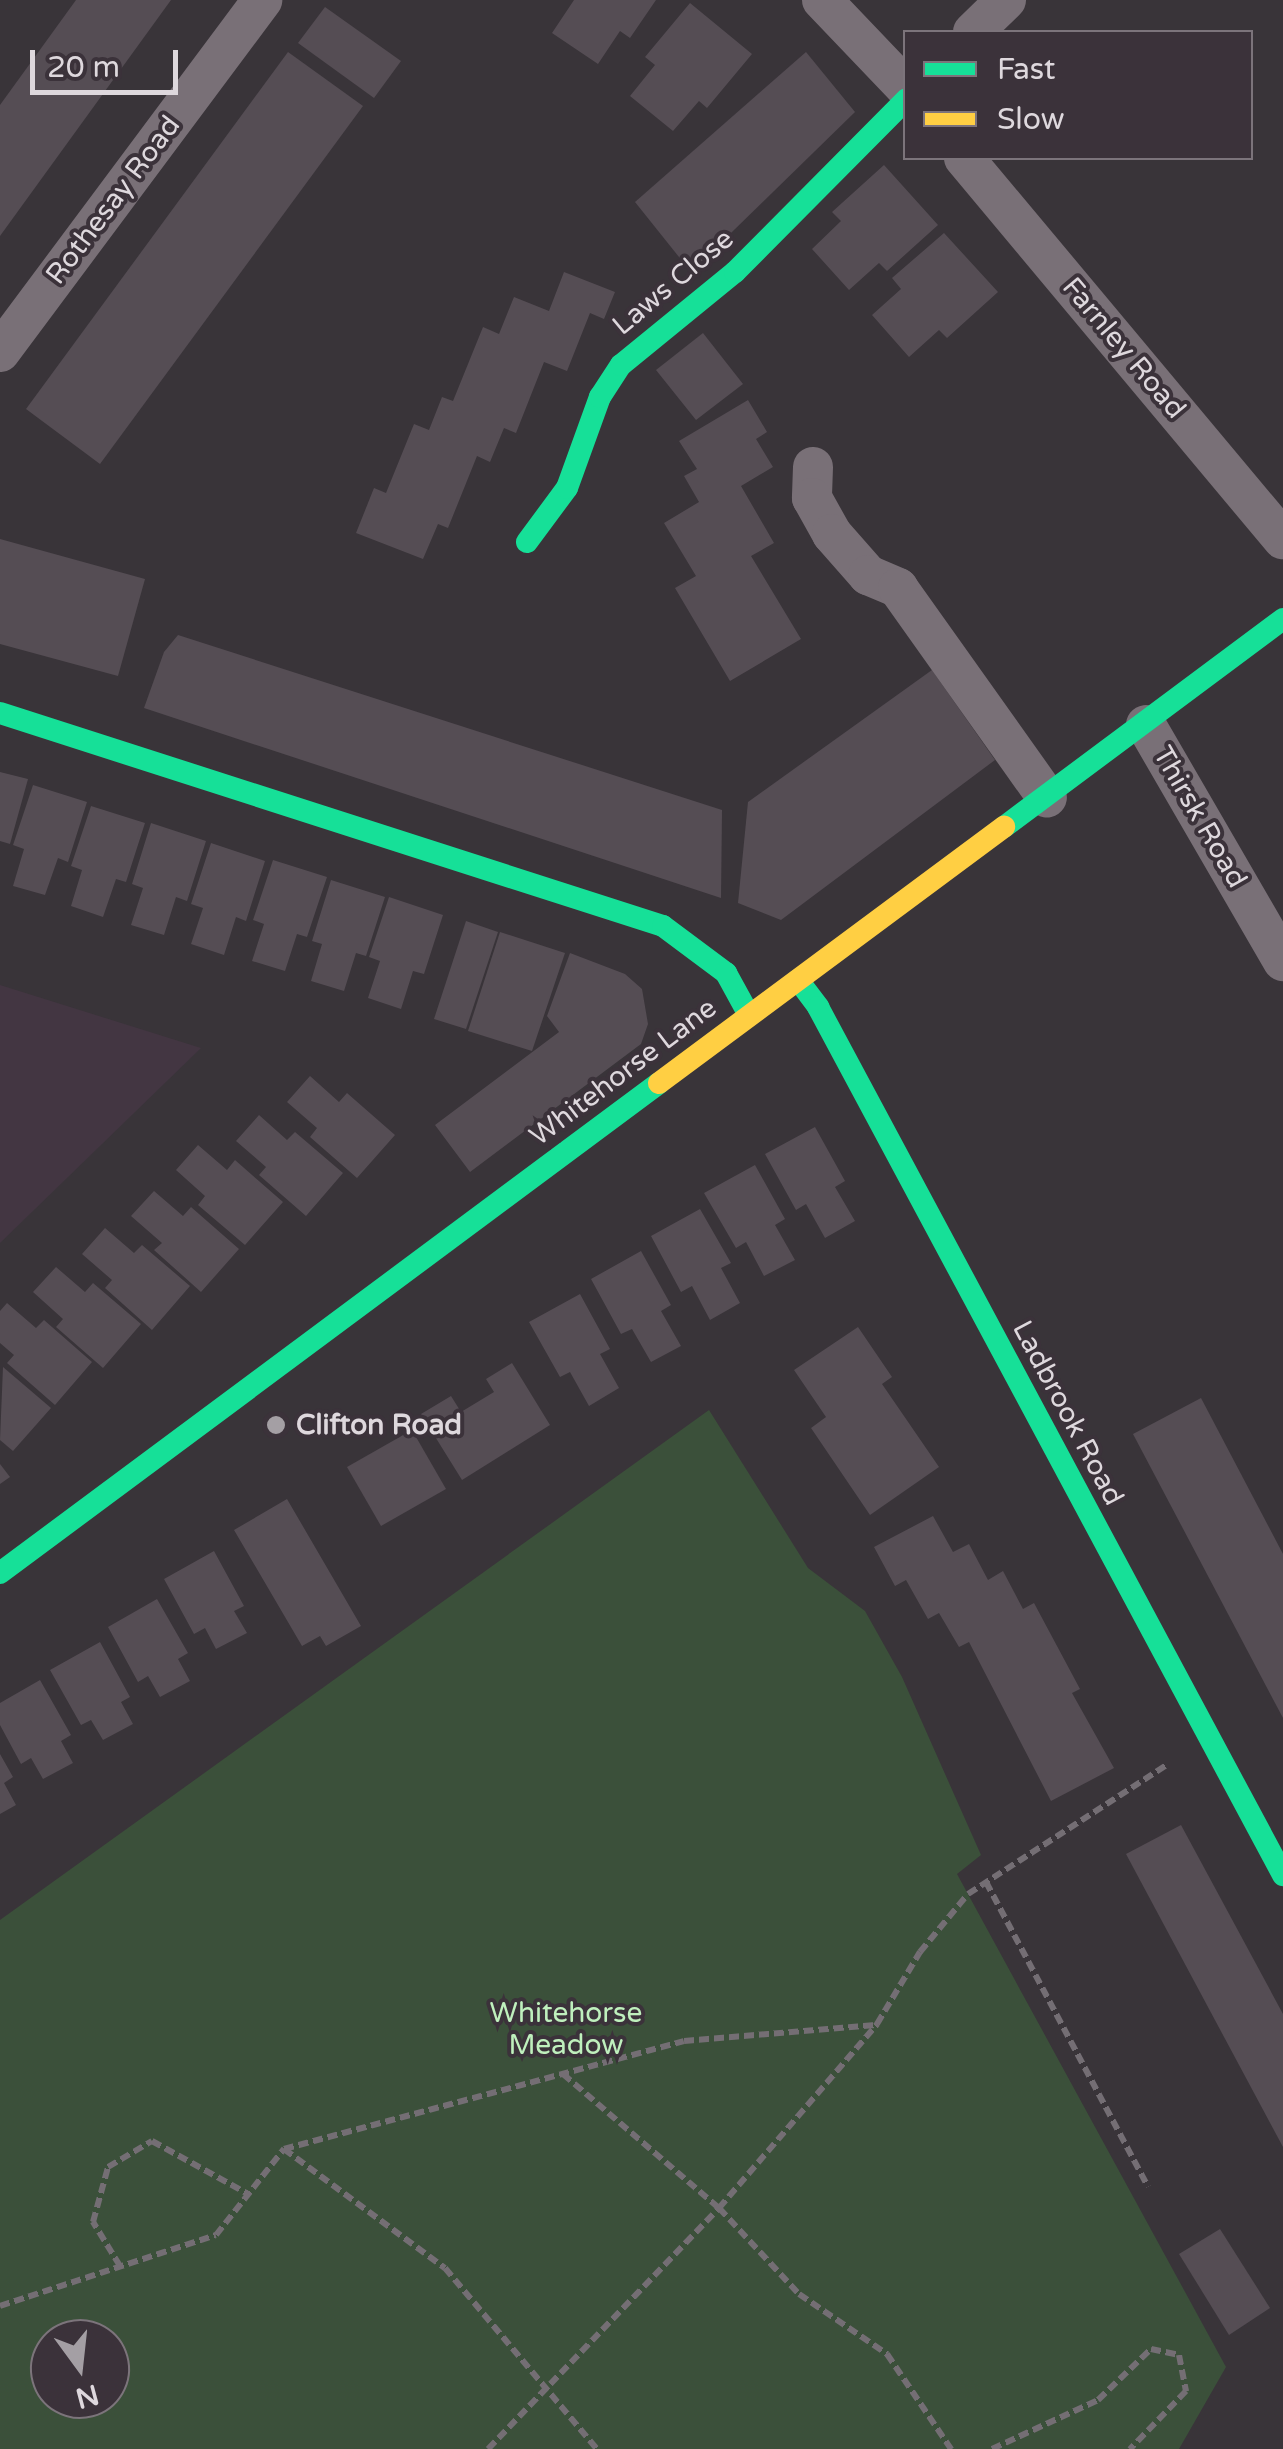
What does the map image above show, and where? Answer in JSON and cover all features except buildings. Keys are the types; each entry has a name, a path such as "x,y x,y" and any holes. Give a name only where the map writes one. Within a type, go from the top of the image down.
{"street":[{"name":"Rothesay Road","path":"0,352 262,0"},
{"path":"822,0 903,85"},
{"path":"975,30 1006,0"},
{"name":"Laws Close","path":"527,542 567,488 600,397 621,365 735,272 903,103"},
{"name":"Farnley Road","path":"966,160 1283,539"},
{"path":"813,467 812,498 832,534 868,576 898,588 1046,798"},
{"name":"Whitehorse Lane","path":"0,1573 749,1015 1146,725 1283,619"},
{"path":"0,713 663,926 726,973 749,1015"},
{"name":"Thirsk Road","path":"1146,725 1283,961"},
{"name":"Ladbrook Road","path":"798,980 837,1042 1283,1876"}],"path":[{"path":"488,2449 719,2208 877,2024 920,1952 968,1894 1207,1738"},
{"path":"986,1882 1148,2187"},
{"path":"0,2306 216,2234 284,2149 684,2041 877,2024"},
{"path":"563,2073 719,2208 800,2294 887,2354 951,2449"},
{"path":"120,2266 94,2222 108,2167 152,2141 248,2194"},
{"path":"284,2149 445,2268 597,2449"},
{"path":"992,2449 1098,2400 1151,2349 1178,2355 1186,2391 1130,2449"}],"shaded area":[{"path":"0,985 201,1048 0,1243"}],"green space":[{"name":"Whitehorse Meadow","path":"709,1410 808,1568 865,1611 902,1677 981,1855 957,1874 1226,2367 1179,2449 0,2449 0,1920"}],"traffic: fast":[{"path":"527,542 567,488 600,397 621,365 735,272 903,103"},
{"path":"1004,827 1283,619"},
{"path":"0,713 663,926 726,973 749,1015"},
{"path":"798,980 818,1007 1283,1875"},
{"path":"0,1573 659,1083"}],"traffic: slow":[{"path":"659,1083 1004,827"}],"place":[{"name":"Clifton Road","path":"276,1425"}]}
